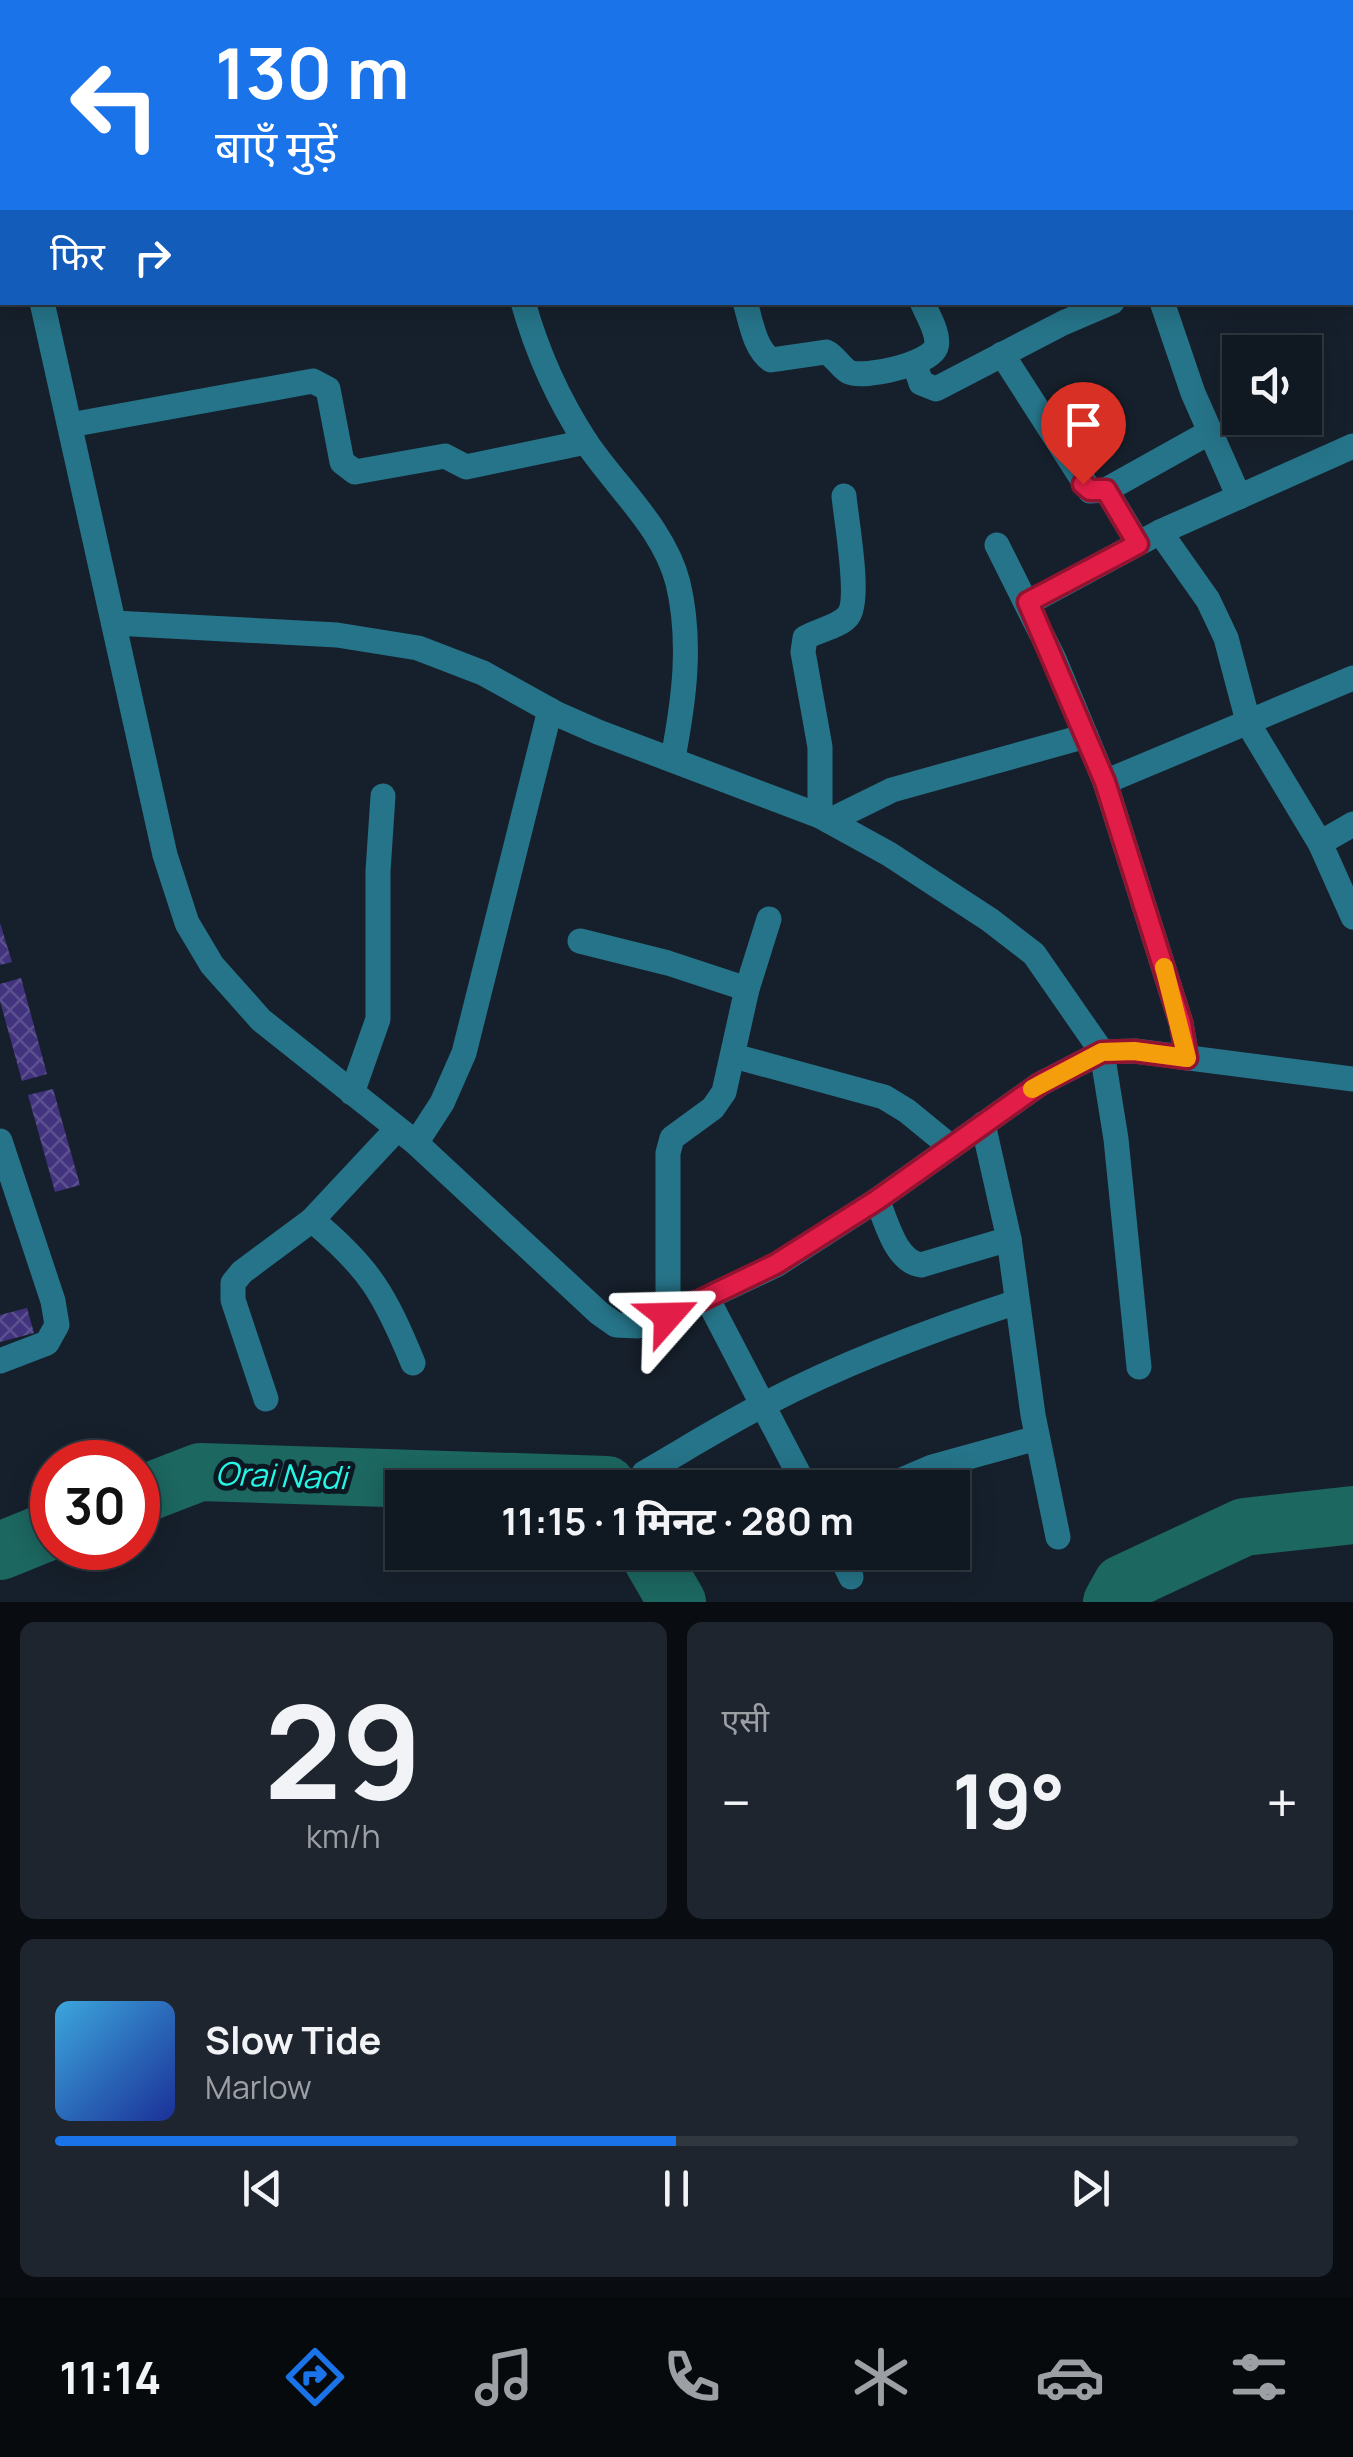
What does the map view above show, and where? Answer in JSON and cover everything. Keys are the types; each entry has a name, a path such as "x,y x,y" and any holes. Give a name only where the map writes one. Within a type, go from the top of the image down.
{"street":[{"path":"43,305 164,855 187,923 212,965 261,1020 407,1136 599,1314 616,1325 638,1326 668,1316 776,1264 877,1200 1040,1084 1102,1052 1134,1051 1353,1079"},
{"path":"524,305 535,345 586,442 653,532 677,580 686,629 685,695 673,758"},
{"path":"746,305 758,344 770,360 826,352 850,372 860,373 915,365 928,358 936,348 936,337 923,305"},
{"path":"915,365 921,382 936,389 1105,305"},
{"path":"1163,305 1193,394 1238,496"},
{"path":"1002,354 1090,490 1106,490 1210,432"},
{"path":"70,425 313,381 328,389 342,462 355,472 445,456 460,465 474,466 586,442"},
{"path":"1028,602 1149,538 1353,446"},
{"path":"1106,490 1208,600 1226,638 1249,724 1320,843 1353,918"},
{"path":"825,818 820,748 803,652 805,638 844,620 851,612 844,496"},
{"path":"997,545 1028,602 1105,782 1181,1023 1187,1058"},
{"path":"114,623 337,636 418,648 483,673 598,732 825,818 961,901 1034,954 1102,1052 1114,1123 1138,1367"},
{"path":"1105,782 1353,678"},
{"path":"266,1399 233,1300 233,1282 312,1220 442,1103 464,1053 550,710"},
{"path":"825,818 892,790 1086,736"},
{"path":"352,1093 378,1019 378,871 383,796"},
{"path":"1320,843 1353,824"},
{"path":"668,1316 668,1153 672,1138 713,1108 724,1092 769,919"},
{"path":"580,941 668,963 748,989"},
{"path":"734,1056 884,1096 950,1147"},
{"path":"983,1124 1009,1239 1037,1438 1058,1538"},
{"path":"0,1142 8,1192 53,1301 58,1326 47,1343 0,1361"},
{"path":"877,1200 901,1254 910,1263 921,1265 1009,1239"},
{"path":"312,1220 341,1244 376,1285 387,1301 413,1363"},
{"path":"707,1298 797,1470"},
{"path":"649,1470 764,1404 935,1328 1017,1302"},
{"path":"927,1470 1037,1438"},
{"path":"848,1570 851,1577"}],"building":[{"path":"0,923 12,962 0,965"},
{"path":"21,978 47,1074 22,1081 0,1001 0,984"},
{"path":"53,1089 80,1185 55,1192 28,1095"},
{"path":"27,1308 34,1333 0,1342 0,1315"}],"waterway":[{"name":"Orai Nadi","path":"160,1487 200,1472 385,1478"},
{"name":"Orai Nadi","path":"1112,1602 1122,1584 1244,1527 1353,1515"},
{"name":"Orai Nadi","path":"0,1551 30,1539"},
{"name":"Orai Nadi","path":"658,1570 677,1602"}],"slow traffic":[{"path":"1032,1089 1102,1052 1134,1051 1187,1058 1164,967"}],"route":[{"path":"668,1316 776,1264 877,1200 1040,1084 1102,1052 1134,1051 1187,1058 1181,1023 1105,782 1028,602 1138,544 1106,490 1090,490 1083,484"}]}
